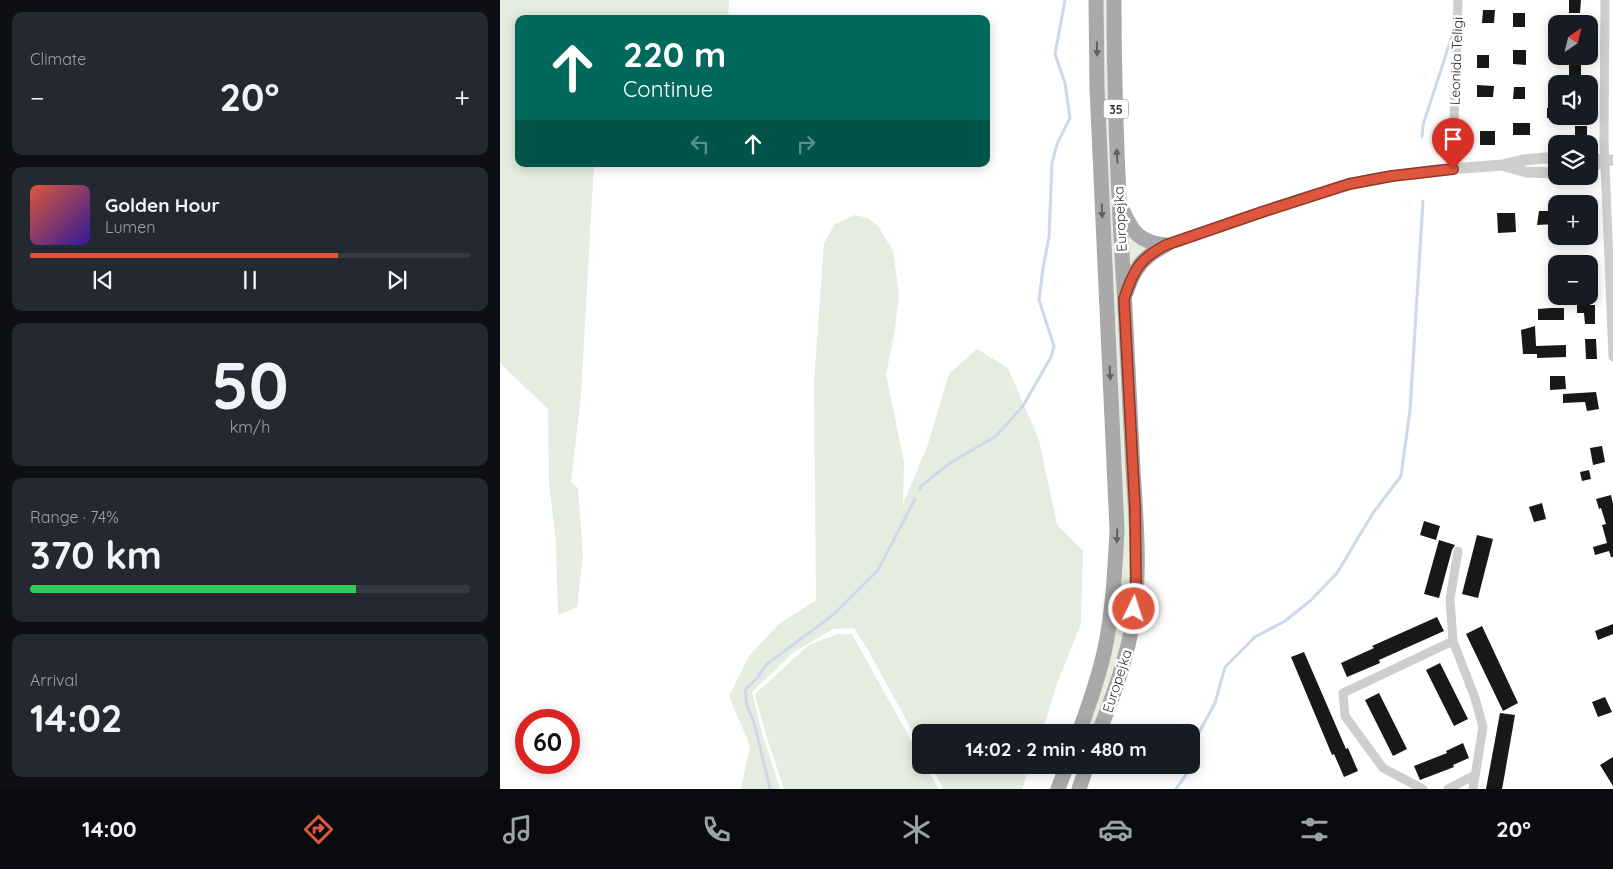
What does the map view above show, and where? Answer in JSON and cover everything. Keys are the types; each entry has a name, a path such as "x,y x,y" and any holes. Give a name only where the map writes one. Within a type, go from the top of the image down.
{"main road":[{"name":"Europejka","path":"1083,724 1098,677 1105,647 1117,530 1097,88 1096,0"},
{"name":"Europejka","path":"1102,724 1127,652 1136,598 1135,508 1120,204 1114,0"},
{"path":"1120,204 1130,226 1141,238 1155,244 1166,245"},
{"path":"1124,299 1130,280 1141,262 1148,255 1166,245"},
{"path":"1058,789 1064,774"},
{"path":"1079,789 1084,774"}],"street":[{"name":"Leonida Teligi","path":"1454,123 1458,0"},
{"path":"1605,0 1603,121 1609,161 1613,356"},
{"path":"1166,245 1306,198 1371,179 1436,170 1504,166 1523,160 1548,158"},
{"path":"1504,166 1526,172 1548,173"},
{"path":"1458,551 1450,600 1452,641 1475,698 1483,727 1473,789"},
{"path":"1423,789 1383,768 1345,716 1343,692 1452,641"},
{"path":"1448,789 1475,775"}],"shaded area":[{"path":"500,0 729,0 728,15 515,15 515,167 594,167 581,396 571,482 578,488 583,555 577,607 558,615 556,542 549,483 548,409 500,363"},
{"path":"1103,0 1108,0 1130,567 1129,593 1122,644 1109,689 1096,724 1087,724 1115,625"},
{"path":"855,215 868,218 878,226 893,251 899,295 894,335 886,374 904,462 903,504 927,447 949,374 977,349 1008,368 1039,440 1057,525 1083,551 1081,624 1057,684 1044,724 912,724 912,731 854,628 833,629 794,652 752,692 762,733 780,789 741,789 750,746 729,696 749,656 779,624 816,600 814,382 824,243 835,224"},
{"path":"1127,232 1150,247 1130,270"},
{"path":"838,634 852,634 912,742 912,774 930,774 939,789 784,789 755,694 809,645"},
{"path":"936,774 1028,774 1022,789 943,789"}],"building":[{"path":"1569,0 1581,0 1580,13 1569,13"},
{"path":"1483,10 1495,10 1494,23 1482,23"},
{"path":"1513,13 1525,13 1525,27 1513,27"},
{"path":"1513,50 1526,50 1526,65 1513,64"},
{"path":"1477,55 1489,55 1489,68 1477,68"},
{"path":"1569,65 1581,65 1581,75 1569,75"},
{"path":"1477,85 1494,86 1493,97 1477,97"},
{"path":"1514,87 1525,87 1525,99 1513,99"},
{"path":"1513,123 1530,123 1530,135 1513,135"},
{"path":"1575,126 1587,126 1587,135 1575,135"},
{"path":"1480,131 1495,131 1495,145 1480,145"},
{"path":"1539,211 1548,211 1548,224 1537,225"},
{"path":"1497,213 1515,213 1516,232 1498,233"},
{"path":"1577,305 1595,305 1595,324 1585,324 1584,313 1577,313"},
{"path":"1564,308 1564,320 1538,320 1538,309"},
{"path":"1535,326 1536,346 1566,345 1566,357 1537,358 1537,354 1523,354 1521,330"},
{"path":"1585,339 1596,339 1597,359 1586,359"},
{"path":"1550,376 1565,376 1566,389 1550,390"},
{"path":"1596,392 1599,409 1587,411 1585,402 1563,403 1563,394"},
{"path":"1602,446 1605,462 1593,465 1590,448"},
{"path":"1589,470 1591,479 1582,481 1580,472"},
{"path":"1611,495 1613,504 1613,557 1611,557 1609,551 1595,555 1593,547 1607,543 1602,525 1606,524 1596,499"},
{"path":"1542,503 1546,519 1534,522 1529,507"},
{"path":"1424,521 1440,526 1436,540 1420,535"},
{"path":"1477,535 1493,539 1478,598 1462,594"},
{"path":"1439,540 1455,545 1439,598 1424,594"},
{"path":"1437,617 1444,631 1379,660 1380,663 1347,677 1341,663 1374,648 1372,646"},
{"path":"1613,624 1613,634 1598,640 1595,631"},
{"path":"1482,626 1518,703 1503,711 1466,634"},
{"path":"1304,652 1346,749 1348,748 1358,771 1344,777 1334,754 1332,755 1291,657"},
{"path":"1440,663 1468,719 1454,726 1426,670"},
{"path":"1379,693 1407,749 1393,756 1365,700"},
{"path":"1605,697 1612,712 1598,717 1592,702"},
{"path":"1500,713 1515,715 1503,784 1502,789 1486,789"},
{"path":"1463,743 1469,758 1453,765 1454,767 1420,780 1414,766 1447,753 1446,751"},
{"path":"1613,757 1613,786 1600,765"}],"waterway":[{"path":"920,489 921,486 950,463 996,436 1023,406 1051,357 1054,346 1039,300 1049,237 1052,163 1057,144 1070,118 1065,83 1055,54 1065,0"},
{"path":"1422,137 1423,125 1453,30"},
{"path":"1200,731 1215,703 1225,667 1255,637 1285,621 1310,601 1337,573 1373,513 1401,476 1410,410 1423,201"},
{"path":"770,789 754,722 747,706 745,690 767,664 833,615 878,570 915,499"},
{"path":"1176,789 1186,774"}],"route":[{"path":"1134,609 1136,598 1135,508 1124,299 1130,280 1141,262 1148,255 1166,245 1349,184 1411,173 1453,169"}]}
